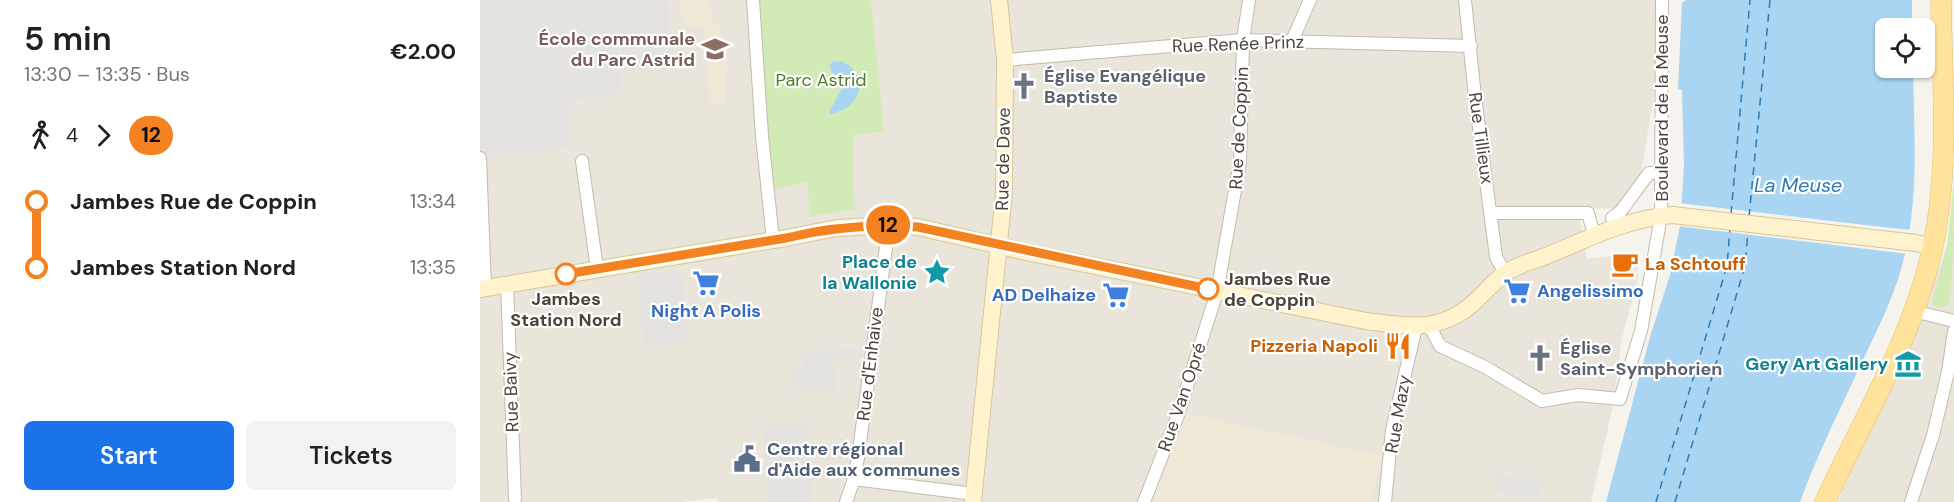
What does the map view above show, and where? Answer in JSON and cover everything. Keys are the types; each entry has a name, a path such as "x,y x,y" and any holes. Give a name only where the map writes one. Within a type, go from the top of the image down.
{"main road":[{"name":"Rue de Dave","path":"973,498 1004,193 1005,60 999,0"},
{"path":"1827,501 1899,350 1925,280 1925,245 1940,210 1948,171 1949,141 1941,0"},
{"path":"482,289 837,228 889,225 918,227 1217,292 1366,321 1423,326 1457,315 1469,307 1505,273 1616,227 1667,216 1925,245"}],"street":[{"path":"753,0 762,136 773,240"},
{"name":"Rue de Coppin","path":"1217,292 1240,162 1243,40 1249,0"},
{"path":"1292,41 1310,0"},
{"name":"Rue Tillieux","path":"1465,0 1475,98 1496,257 1505,273"},
{"name":"Boulevard de la Meuse","path":"1423,326 1440,346 1485,367 1542,401 1578,395 1620,399 1641,331 1667,216 1663,173 1662,0"},
{"name":"Rue Renée Prinz","path":"1005,60 1243,40 1471,46"},
{"path":"480,158 482,289"},
{"path":"582,161 597,269"},
{"path":"1616,227 1612,218 1621,211 1649,173 1663,173"},
{"path":"1491,213 1588,213 1594,235"},
{"name":"Rue d'Enhaive","path":"846,502 854,479 889,225"},
{"name":"Rue Baivy","path":"507,285 515,499"},
{"name":"Rue Van Opré","path":"1144,502 1178,415 1217,292"},
{"path":"1913,311 1954,321"},
{"name":"Rue Mazy","path":"1385,502 1392,430 1423,326"},
{"path":"1911,502 1933,435 1948,372 1954,331"},
{"path":"854,479 973,498"}],"shaded area":[{"path":"480,0 1656,0 1654,95 1640,178 1614,208 1578,209 1587,259 1622,255 1639,256 1637,282 1622,338 1613,406 1591,502 718,502 717,498 681,502 480,502"},
{"path":"480,0 668,0 671,64 622,72 619,94 569,101 570,147 528,155 480,154"},
{"name":"École communale du Parc Astrid","path":"681,0 710,0 712,22 721,27 725,59 729,59 730,70 726,71 726,104 710,105 704,25 697,28 683,25 679,5"},
{"path":"1954,173 1954,502 1838,502 1851,466 1917,329 1951,235"},
{"path":"682,272 688,343 644,347 638,275"},
{"name":"AD Delhaize","path":"1110,286 1126,289 1120,306 1105,302"},
{"path":"863,347 862,357 834,357 836,391 794,389 791,368 803,367 802,352"},
{"path":"1185,413 1382,456 1372,502 1150,502 1162,466"},
{"path":"807,420 812,502 768,502 763,426"},
{"path":"1498,474 1542,482 1539,499 1495,491"}],"green space":[{"name":"Parc Astrid","path":"758,0 871,0 884,131 853,135 855,209 809,217 808,182 770,190"},
{"path":"1954,181 1951,291 1948,304 1937,308 1932,301 1947,246"}],"water":[{"name":"La Meuse","path":"1686,0 1912,0 1912,18 1875,18 1875,78 1913,78 1914,185 1905,254 1887,308 1822,448 1800,502 1606,502 1650,337 1670,275 1680,226 1684,166 1682,90 1678,89 1682,3"},
{"path":"841,61 856,74 859,91 850,105 831,115 830,110 843,83 829,66 832,62"}],"pier":[{"path":"1679,203 1913,230 1908,254 1677,226"}],"ferry route":[{"path":"1731,214 1750,0"},
{"path":"1749,217 1770,0"},
{"path":"1656,502 1727,266 1730,228"},
{"path":"1675,502 1745,266 1748,231"}],"bus line":[{"name":"12","path":"566,274 786,238 813,231 889,225 918,227 1026,252 1208,289"}],"place":[{"name":"École communale du Parc Astrid","path":"715,49"},
{"name":"Église Evangélique Baptiste","path":"1024,86"},
{"name":"La Schtouff","path":"1625,264"},
{"name":"Place de la Wallonie","path":"937,272"},
{"name":"Jambes Station Nord","path":"566,274"},
{"name":"Night A Polis","path":"706,283"},
{"name":"Jambes Rue de Coppin","path":"1208,289"},
{"name":"Angelissimo","path":"1517,291"},
{"name":"AD Delhaize","path":"1116,295"},
{"name":"Pizzeria Napoli","path":"1398,346"},
{"name":"Église Saint-Symphorien","path":"1540,358"},
{"name":"Gery Art Gallery","path":"1908,364"},
{"name":"Centre régional d'Aide aux communes","path":"747,459"}]}
